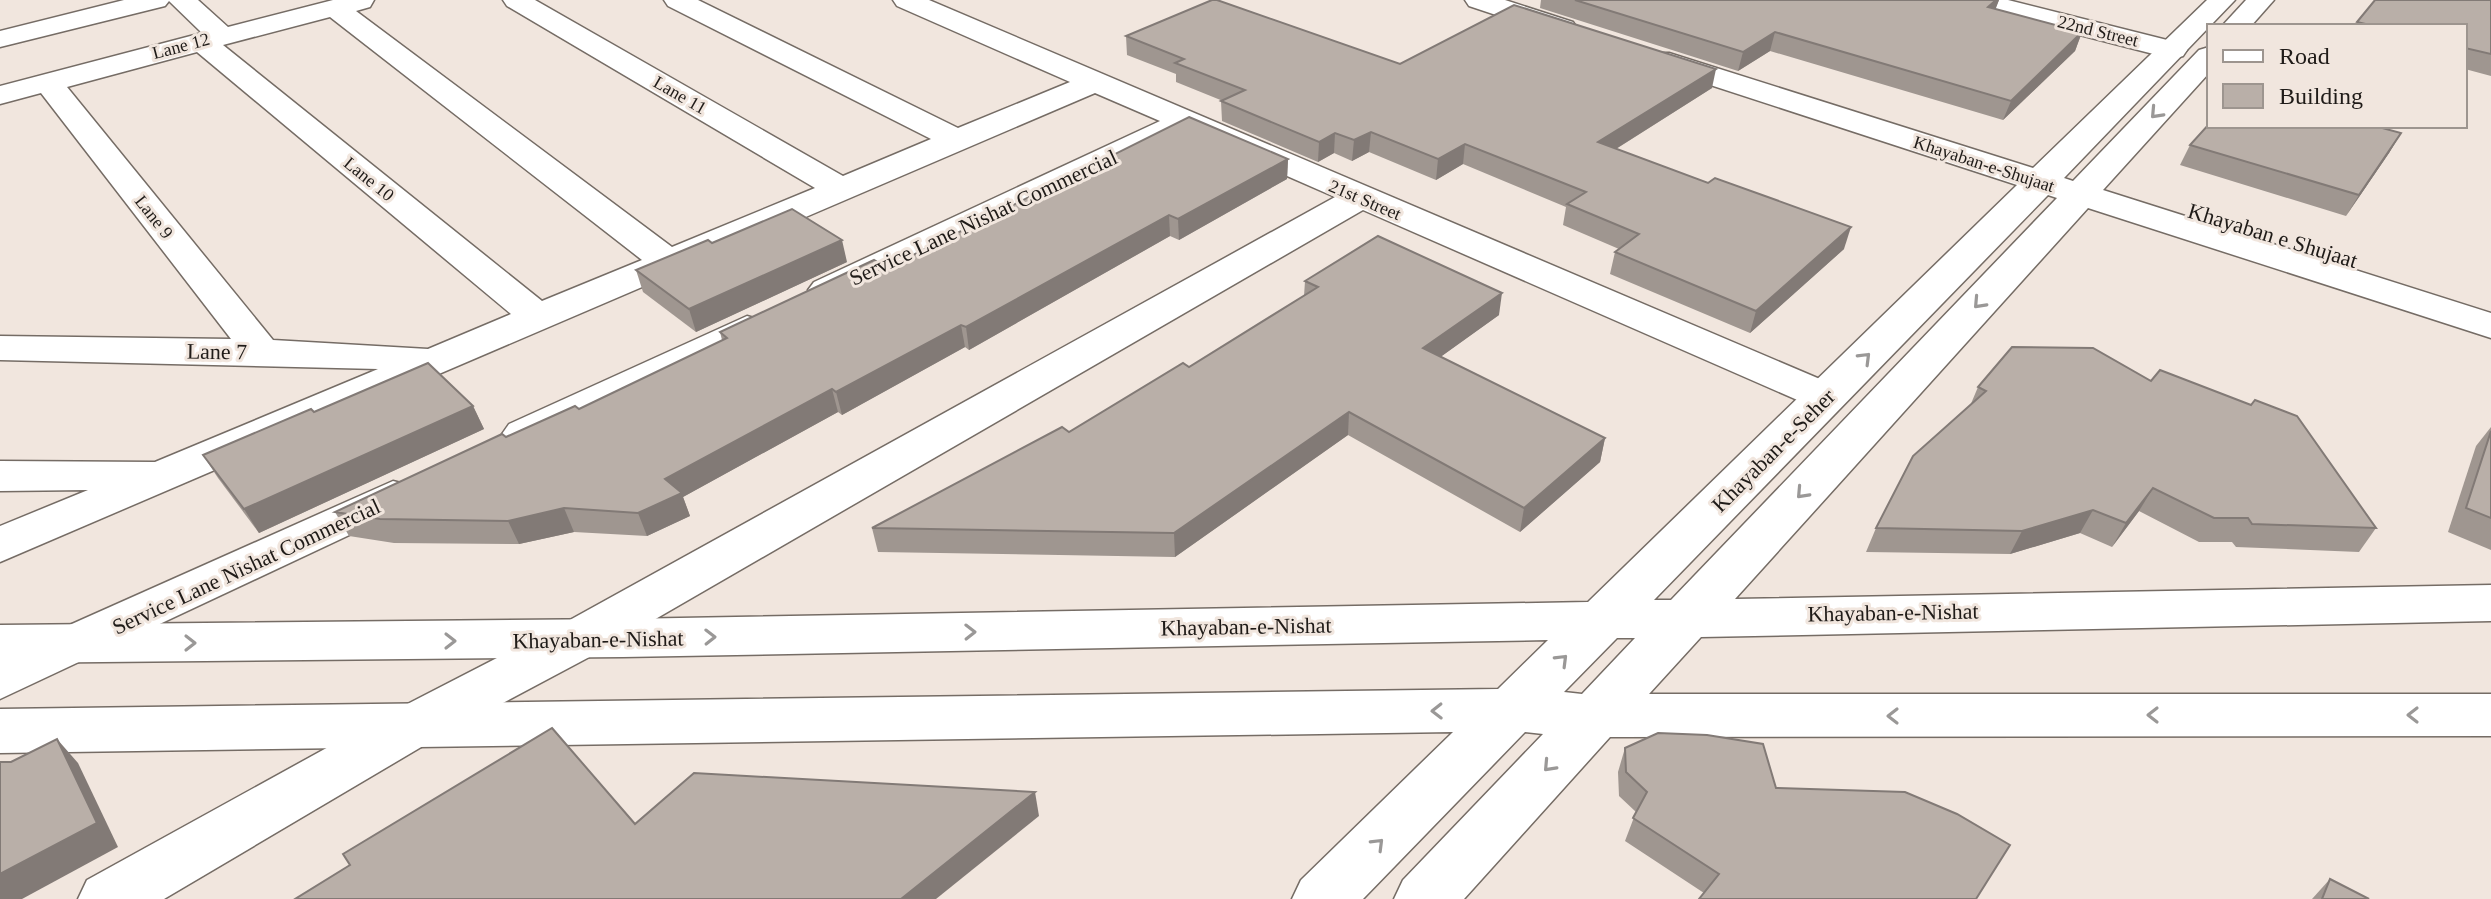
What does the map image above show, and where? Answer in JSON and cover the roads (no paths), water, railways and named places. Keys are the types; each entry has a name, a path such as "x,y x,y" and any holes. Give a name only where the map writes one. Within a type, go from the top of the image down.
{"street":[{"path":"0,39 156,0"},
{"name":"Lane 10","path":"182,0 211,38 537,316"},
{"name":"Lane 11","path":"516,0 843,190"},
{"path":"677,0 957,140"},
{"name":"21st Street","path":"906,0 1826,397"},
{"path":"1478,0 1586,27 1528,0"},
{"name":"22nd Street","path":"1976,0 2191,53"},
{"name":"Khayaban-e-Seher","path":"2208,24 2222,0"},
{"path":"2238,24 2261,0"},
{"path":"349,4 668,262"},
{"name":"Lane 12","path":"0,95 349,4"},
{"name":"Khayaban-e-Seher","path":"1425,899 1688,616 2067,181 2191,53 2207,26"},
{"name":"Khayaban-e-Shujaat","path":"1639,44 2067,181 2491,326"},
{"name":"Lane 9","path":"48,82 261,352"},
{"path":"0,545 1095,82"},
{"name":"Service Lane Nishat Commercial","path":"483,454 1184,121"},
{"name":"Khayaban-e-Seher","path":"1323,899 1826,397 2067,181"},
{"name":"Khayaban e Shujaat","path":"2067,181 2491,303"},
{"path":"109,899 409,728 577,640 1359,198"},
{"name":"Lane 7","path":"7,339 434,359"},
{"path":"0,476 165,474"},
{"name":"Service Lane Nishat Commercial","path":"0,679 82,644 425,481"},
{"name":"Khayaban-e-Nishat","path":"0,644 577,640 1688,616 2491,603"},
{"path":"0,731 409,728 1512,710 1595,716 2491,715"}]}
